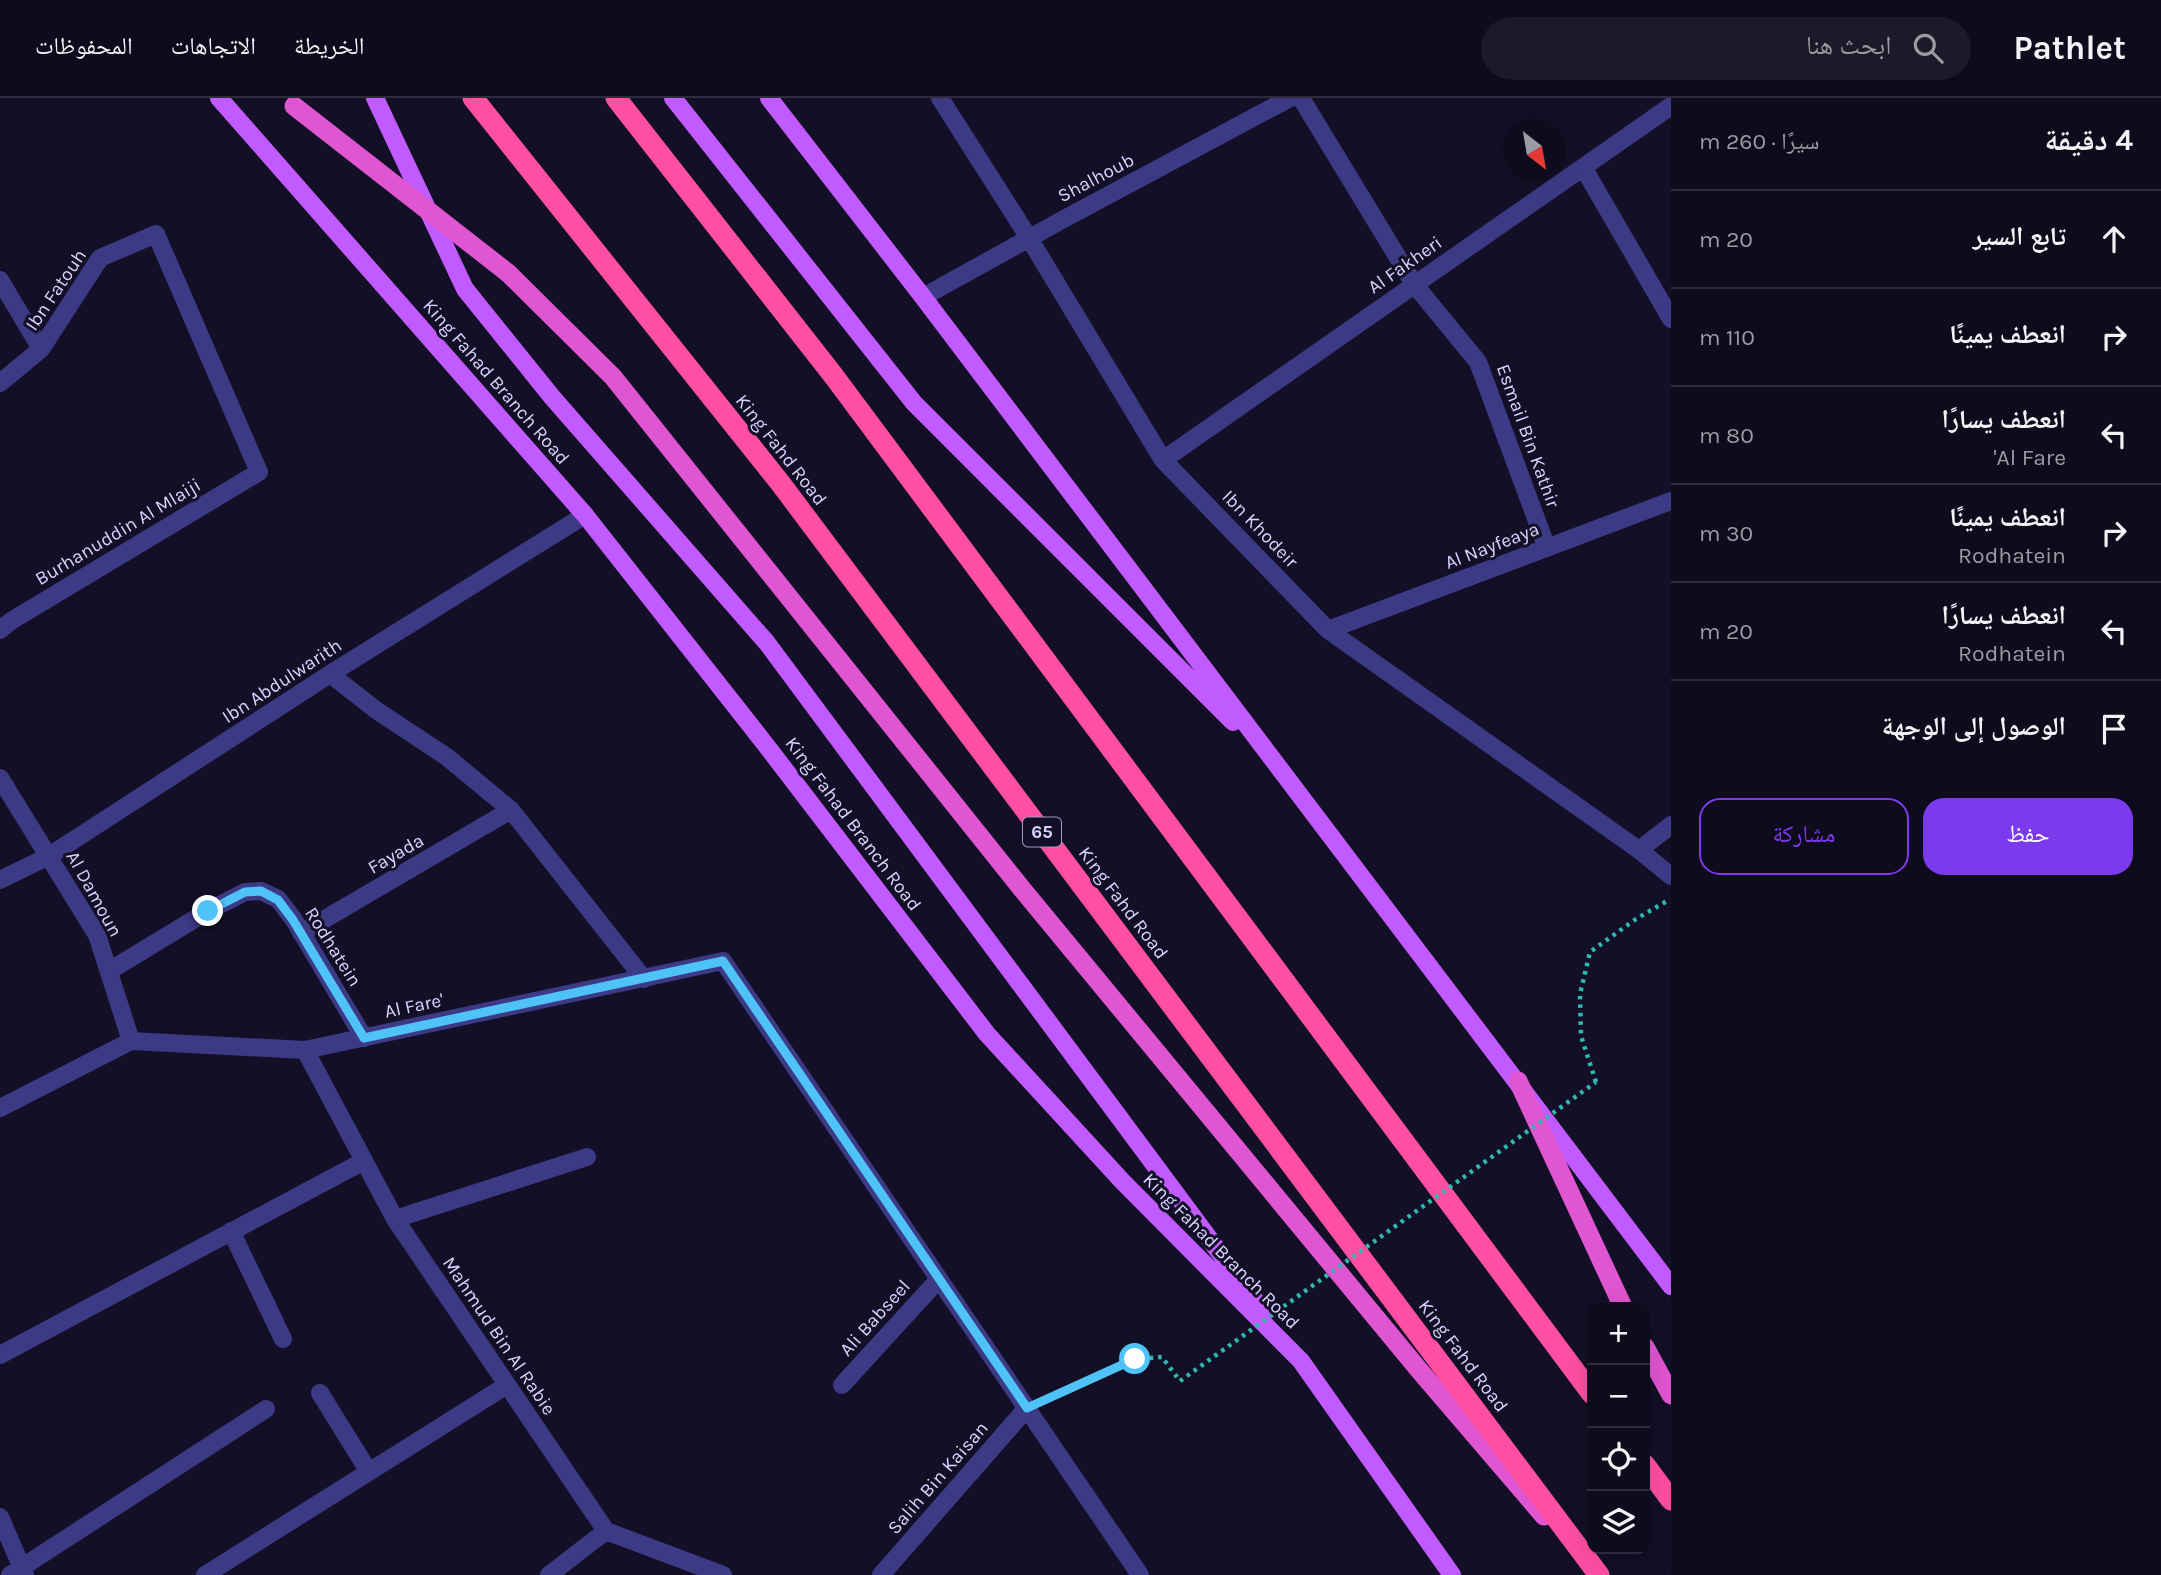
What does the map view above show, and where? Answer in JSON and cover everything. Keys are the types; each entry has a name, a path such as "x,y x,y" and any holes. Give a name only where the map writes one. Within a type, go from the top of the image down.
{"highway":[{"name":"King Fahd Road","path":"473,98 781,485 1600,1575"},
{"path":"616,98 833,375 1587,1387"},
{"path":"289,102 508,273 613,377 1022,890 1410,1359 1594,1575"},
{"path":"1518,1081 1621,1302"},
{"path":"1650,1356 1671,1395"},
{"path":"1650,1472 1671,1500"}],"main road":[{"name":"King Fahad Branch Road","path":"219,98 585,515 769,749 987,1034 1123,1182 1301,1361 1452,1575"},
{"path":"375,98 466,289 552,397 766,643 1301,1361"},
{"path":"673,98 914,403 1280,769"},
{"path":"769,98 923,297 1671,1286"}],"street":[{"name":"Ibn Khodeir","path":"940,98 1030,238 1163,460 1328,630 1639,850 1671,876"},
{"name":"Shalhoub","path":"923,297 1290,98"},
{"name":"Esmail Bin Kathir","path":"1301,98 1414,284 1478,362 1547,548"},
{"name":"Al Fakheri","path":"1163,460 1671,106"},
{"path":"1583,167 1671,319"},
{"name":"Ibn Fatouh","path":"0,383 41,349 100,258 156,234 259,472"},
{"path":"0,280 41,349"},
{"name":"Burhanuddin Al Mlaiji","path":"0,630 259,472"},
{"name":"Al Nayfeaya","path":"1328,630 1671,501"},
{"name":"Ibn Abdulwarith","path":"0,880 49,856 330,674 585,515"},
{"path":"330,674 376,710 447,757 511,810 644,979"},
{"name":"Al Damoun","path":"0,778 97,935 131,1041"},
{"name":"Fayada","path":"301,933 511,810"},
{"path":"1639,850 1671,825"},
{"name":"Rodhatein","path":"109,971 208,911 245,892 261,891 278,900 364,1038"},
{"name":"Al Fare'","path":"131,1041 305,1050 723,961 939,1279"},
{"path":"0,1108 131,1041"},
{"name":"Mahmud Bin Al Rabie","path":"305,1050 395,1219 606,1531"},
{"path":"395,1219 587,1157"},
{"path":"0,1354 364,1161"},
{"path":"231,1231 283,1339"},
{"path":"939,1279 1140,1575"},
{"name":"Ali Babseel","path":"842,1385 939,1279"},
{"path":"205,1575 507,1385"},
{"path":"320,1393 369,1472"},
{"name":"Salih Bin Kaisan","path":"881,1575 1027,1408"},
{"path":"0,1517 19,1572 266,1409"},
{"path":"549,1575 606,1531 723,1575"}],"path":[{"path":"1027,1408 1135,1359 1162,1357 1180,1381 1596,1082 1581,1036 1580,994 1590,952 1636,919 1671,899"}],"route":[{"path":"208,911 245,892 261,891 278,900 293,920 364,1038 723,961 1027,1408 1135,1359"}]}
